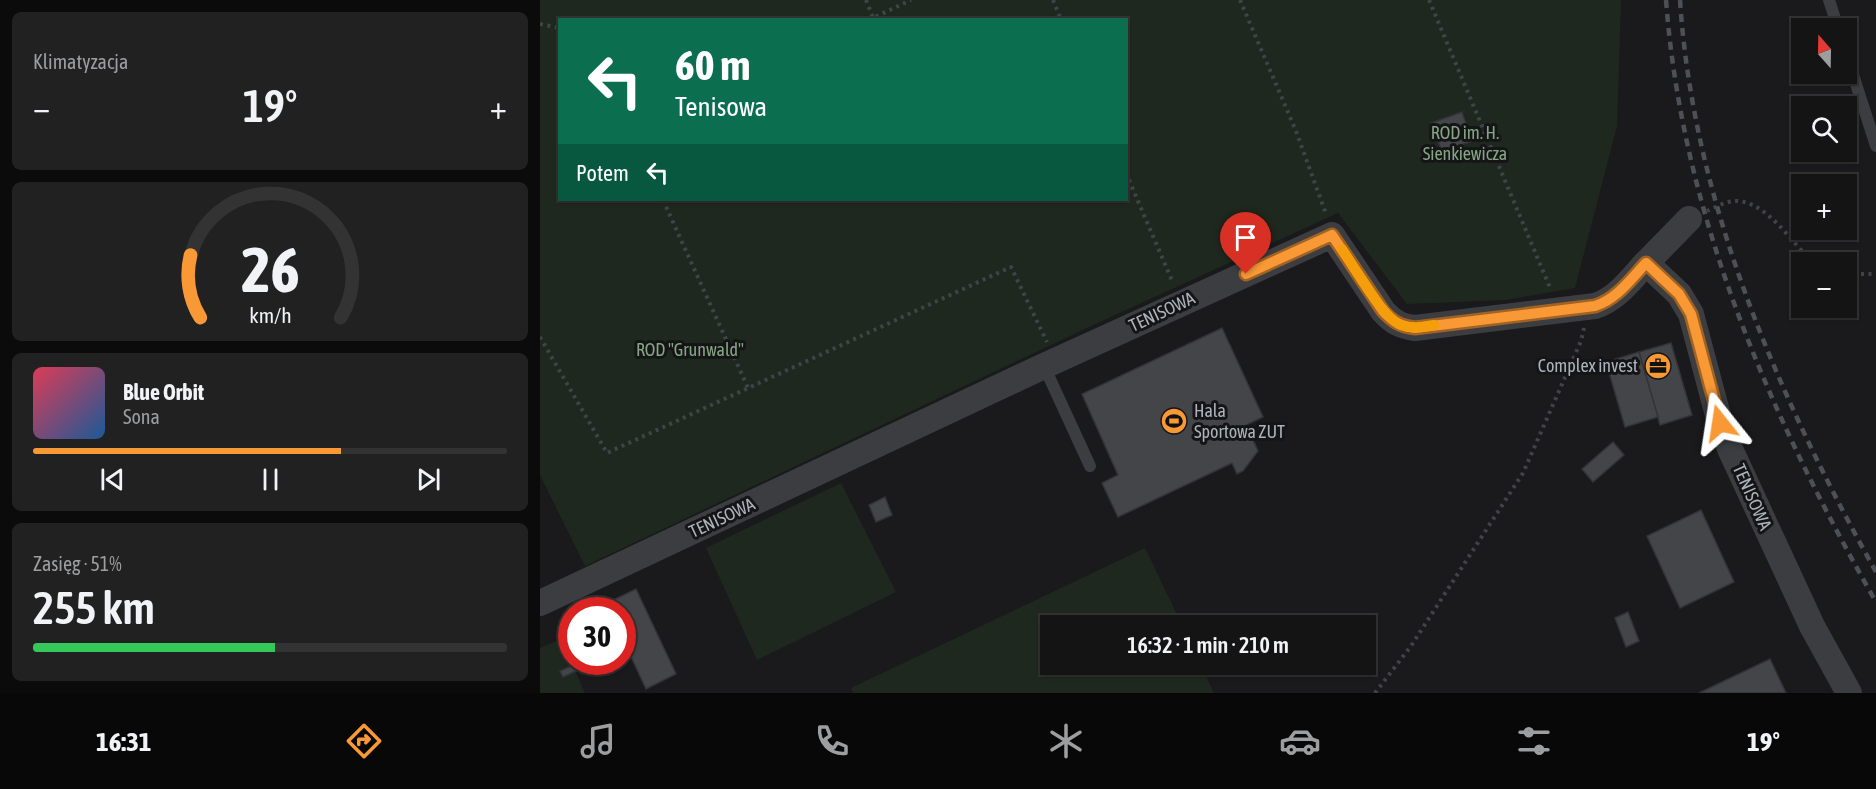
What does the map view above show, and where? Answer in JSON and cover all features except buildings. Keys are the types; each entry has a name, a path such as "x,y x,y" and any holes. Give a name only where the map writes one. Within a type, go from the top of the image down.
{"street":[{"path":"1646,263 1689,219"},
{"name":"TENISOWA","path":"540,603 1046,354 1332,235 1383,311 1392,321 1415,328 1606,303 1646,263 1679,294 1691,314 1720,423 1731,451 1812,626 1849,693"}],"lane":[{"path":"1829,0 1835,18"},
{"path":"1856,84 1876,146"},
{"path":"1046,354 1090,466"}],"path":[{"path":"866,0 873,18 911,0"},
{"path":"1053,0 1060,18"},
{"path":"1240,0 1296,131 1324,210"},
{"path":"1429,0 1551,290"},
{"path":"540,24 558,28"},
{"path":"1128,178 1173,284"},
{"path":"663,201 748,388"},
{"path":"1689,219 1733,201 1755,206 1768,215 1803,252"},
{"path":"540,338 607,453 1011,267 1046,354"},
{"path":"1857,274 1876,273"},
{"path":"1375,693 1411,646 1523,473 1581,341 1588,307"}],"green space":[{"path":"540,0 1621,0 1617,126 1575,288 1505,300 1407,304 1338,213 1091,326 585,566 540,475"},
{"path":"841,483 896,592 757,660 706,548"},
{"path":"1145,548 1177,615 1040,615 1040,675 1206,675 1214,693 853,693 851,688"},
{"path":"558,640 558,675 577,675 585,693 540,693 540,648"}],"railway":[{"path":"1666,0 1675,80 1691,159 1712,236 1737,312 1767,386 1801,460 1876,602"},
{"path":"1680,0 1688,75 1702,150 1722,224 1746,296 1806,438 1876,572"}],"slow traffic":[{"path":"1342,249 1392,321 1415,328 1434,325"}],"place":[{"name":"Complex invest","path":"1658,366"},
{"name":"Hala Sportowa ZUT","path":"1174,421"}],"route":[{"path":"1246,274 1332,235 1383,311 1392,321 1415,328 1606,303 1646,263 1671,284 1691,314 1720,423"}],"park label":[{"name":"ROD im. H. Sienkiewicza","path":"1465,143"},
{"name":"ROD \"Grunwald\"","path":"690,350"}]}
